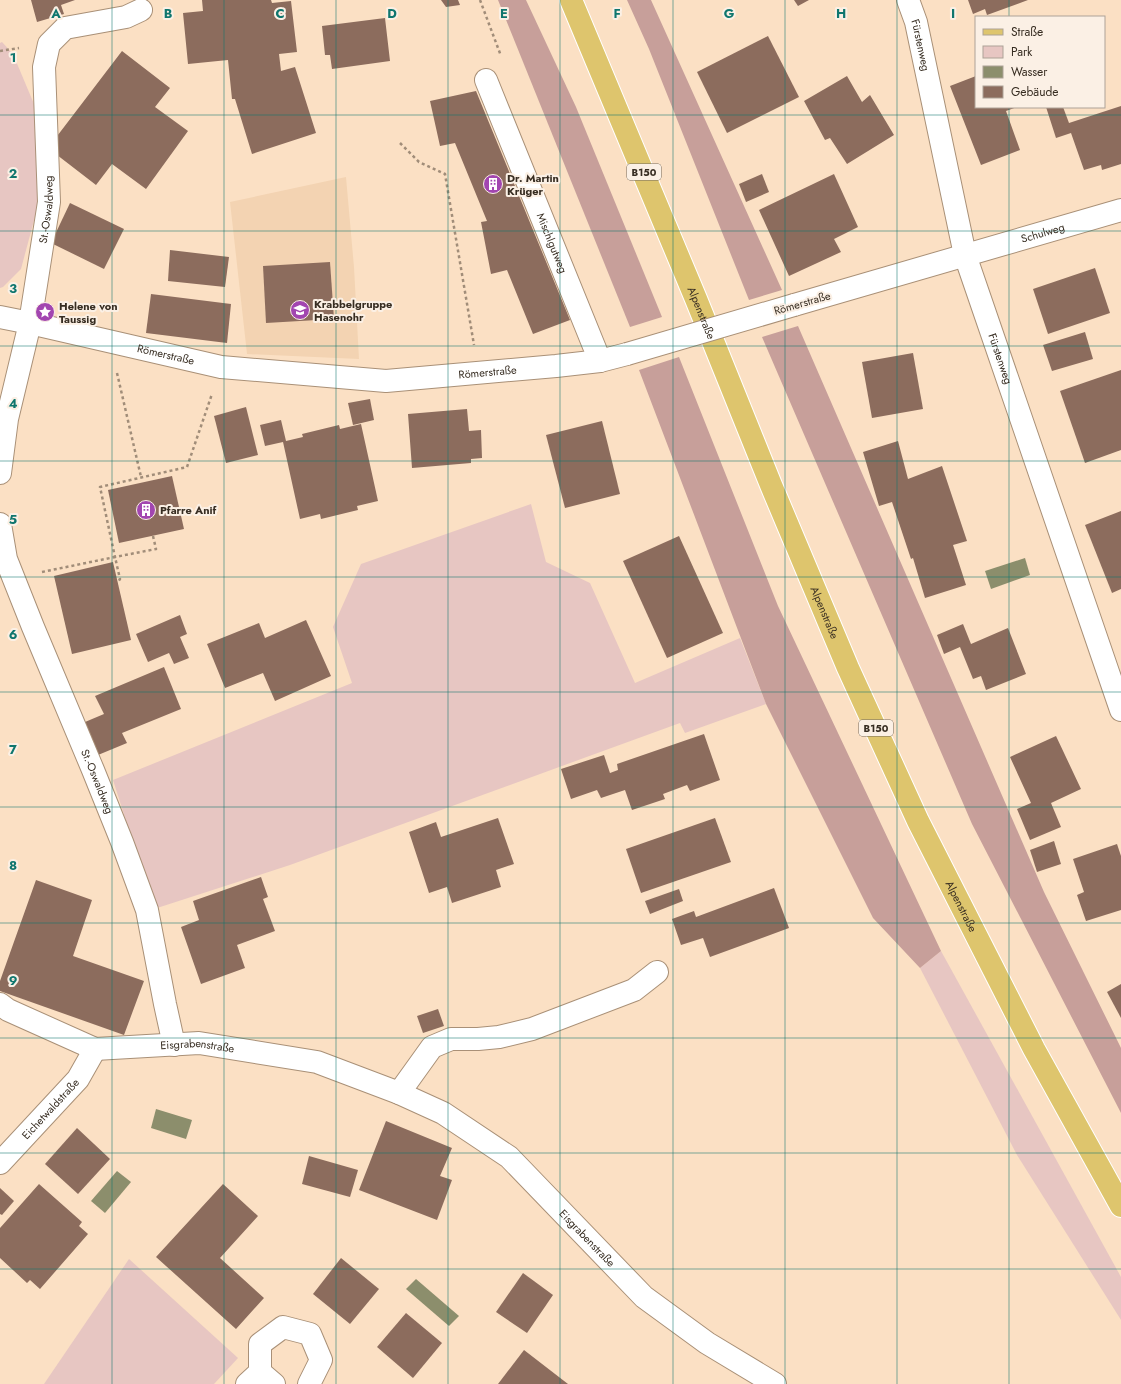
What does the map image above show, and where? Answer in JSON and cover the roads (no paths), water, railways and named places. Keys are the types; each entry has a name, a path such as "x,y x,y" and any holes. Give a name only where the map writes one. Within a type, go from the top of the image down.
{"main road":[{"name":"Alpenstraße","path":"571,0 696,298 771,485 848,668 918,821 1034,1049 1121,1206"}],"street":[{"name":"Fürstenweg","path":"908,0 916,22 965,255 1121,710"},
{"name":"St.-Oswaldweg","path":"0,473 7,419 30,323 49,202 44,67 49,44 65,28 126,17 141,10"},
{"name":"Mischlgutweg","path":"486,80 600,361"},
{"name":"Schulweg","path":"965,255 1121,210"},
{"name":"Römerstraße","path":"0,317 221,367 386,381 600,361 965,255"},
{"name":"St.-Oswaldweg","path":"0,524 6,559 32,627 122,842 148,910 174,1045"},
{"path":"399,1093 432,1047 451,1039 499,1037 532,1029 634,990 657,972"},
{"name":"Eisgrabenstraße","path":"0,1004 8,1010 95,1049 199,1043 317,1062 399,1093 443,1113 509,1157 644,1297 707,1343 751,1378 775,1384"},
{"name":"Eichetwaldstraße","path":"0,1163 78,1078 95,1049"},
{"path":"260,1380 260,1344 283,1327 310,1334 322,1360 309,1384"}],"water":[{"path":"1025,558 1030,575 991,589 985,571"},
{"path":"156,1109 192,1120 186,1139 151,1128"},
{"path":"117,1171 131,1182 105,1213 91,1201"},
{"path":"416,1279 459,1316 449,1326 406,1289"}],"place":[{"name":"Dr. Martin Krüger","path":"493,184"},
{"name":"Krabbelgruppe Hasenohr","path":"300,310"},
{"name":"Helene von Taussig","path":"45,312"},
{"name":"Pfarre Anif","path":"146,510"}]}
